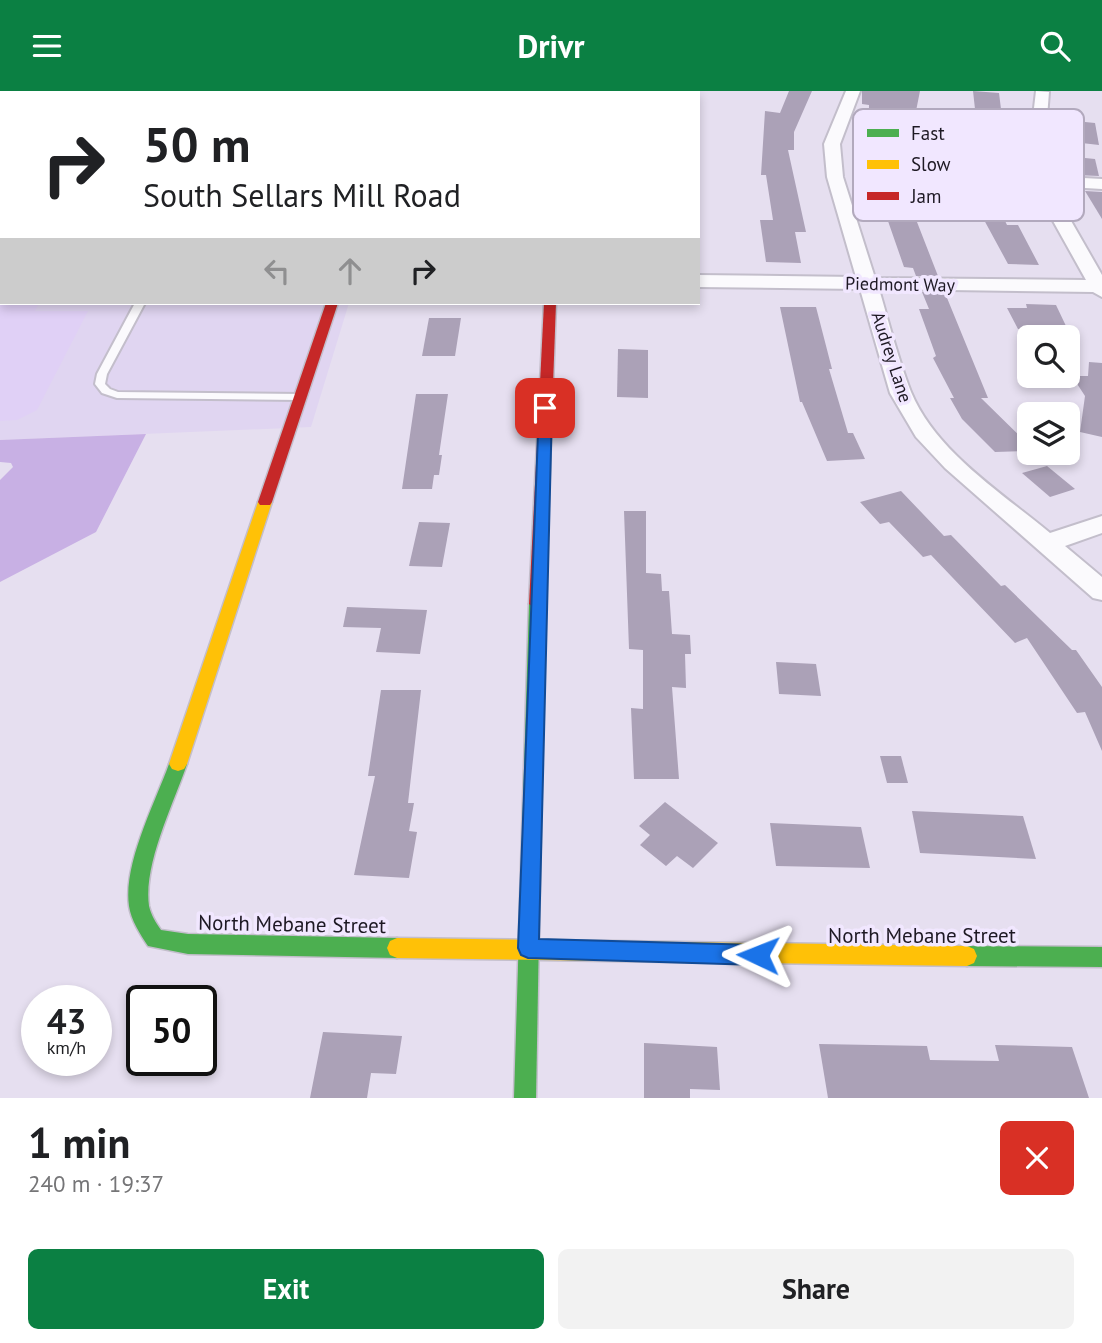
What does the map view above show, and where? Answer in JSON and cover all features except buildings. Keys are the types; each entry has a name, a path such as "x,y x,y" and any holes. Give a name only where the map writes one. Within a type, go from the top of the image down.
{"main road":[{"name":"North Mebane Street","path":"331,305 146,860 136,898 141,918 155,939 188,944 528,948 784,955 1102,957"},
{"path":"525,1098 537,609 550,305"}],"street":[{"name":"Audrey Lane","path":"853,91 832,144 835,177 901,393 911,414 953,463 1102,591"},
{"path":"1084,183 1102,184"},
{"path":"1063,221 1101,288"},
{"name":"Piedmont Way","path":"700,281 1101,288"},
{"path":"1047,543 1102,524"}],"lane":[{"path":"139,305 102,374 100,384 106,391 117,395 301,397"}],"shaded area":[{"path":"0,305 348,305 311,427 0,440"},
{"path":"0,305 38,305 35,311 88,311 37,410 17,420 0,421"},
{"path":"146,434 96,532 0,582 0,480 13,467 11,463 0,462 0,440"}],"traffic: fast":[{"path":"525,1098 537,604"},
{"path":"178,764 141,874 139,905 147,927 155,939 188,944 397,948"},
{"path":"967,956 1102,957"}],"traffic: slow":[{"path":"178,764 265,502"},
{"path":"397,948 967,956"}],"traffic: jam":[{"path":"265,502 331,305"},
{"path":"537,604 550,305"}],"route":[{"path":"545,408 528,948 758,955"}]}
